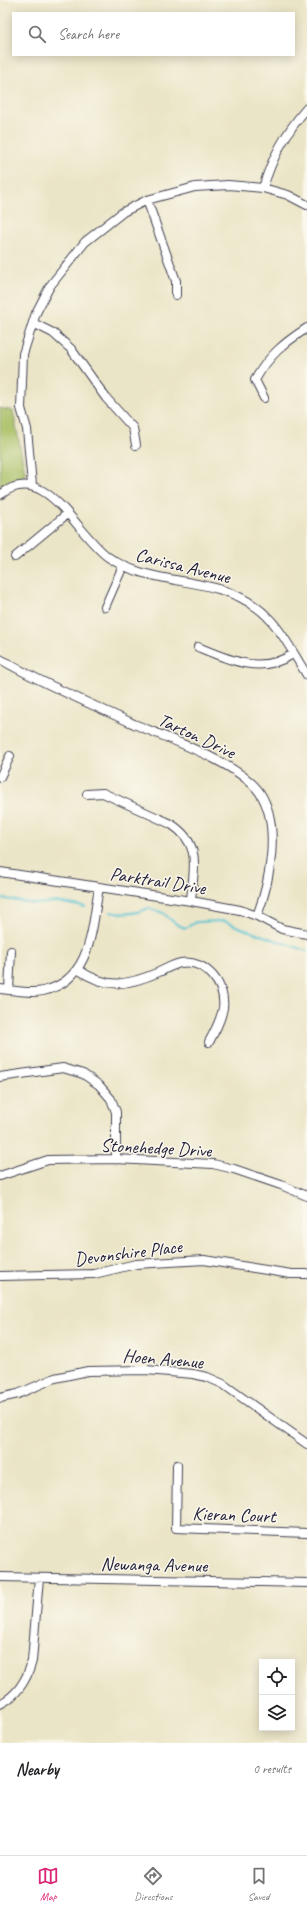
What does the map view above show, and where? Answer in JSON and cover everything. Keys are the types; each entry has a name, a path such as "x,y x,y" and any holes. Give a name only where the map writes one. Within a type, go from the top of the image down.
{"street":[{"path":"263,188 269,166 281,143 307,108"},
{"path":"0,495 18,486 32,485 31,460 27,429 21,408 23,354 36,313 50,286 85,242 122,212 147,200 195,188 228,185 263,188 288,195 307,205"},
{"path":"147,200 176,281 176,294"},
{"path":"33,323 53,334 71,349 106,398 133,428 136,445"},
{"path":"264,398 255,380 269,358 288,340 307,328"},
{"name":"Carissa Avenue","path":"32,485 45,491 53,497 96,548 123,566 144,574 221,588 256,606 271,621 307,675"},
{"path":"15,557 67,514"},
{"path":"105,607 123,566"},
{"path":"198,647 247,665 273,664 293,654"},
{"name":"Tarton Drive","path":"0,659 45,684 221,762 254,784 266,804 272,831 268,882 257,916"},
{"path":"0,777 10,756"},
{"path":"87,794 103,793 171,824 189,839 193,847 194,862 191,901"},
{"name":"Parktrail Drive","path":"0,872 191,901 240,910 257,916 282,929 307,934"},
{"path":"11,951 4,990 43,991 57,986 79,970 87,953 99,887"},
{"path":"79,970 94,980 107,983 124,984 142,980 181,963 200,965 210,972 217,981 223,1006 220,1020 209,1042"},
{"path":"0,1077 63,1068 83,1074 99,1085 111,1099 116,1112 116,1159"},
{"name":"Stonehedge Drive","path":"0,1176 48,1160 116,1159 213,1164 234,1169 281,1185 307,1196"},
{"name":"Devonshire Place","path":"0,1276 94,1274 136,1264 204,1260 291,1274 307,1274"},
{"name":"Hoen Avenue","path":"0,1398 18,1394 55,1378 88,1370 146,1370 193,1374 207,1377 223,1384 307,1444"},
{"name":"Kieran Court","path":"177,1465 176,1528 307,1533"},
{"name":"Newanga Avenue","path":"0,1577 307,1583"},
{"path":"0,1704 20,1689 29,1672 32,1661 39,1578"}],"green space":[{"path":"0,408 13,411 25,472 23,480 1,491 0,490"}],"waterway":[{"path":"0,898 35,904 57,902 85,907"},
{"path":"110,912 130,913 139,912 149,908 163,913 176,924 185,928 196,922 224,921 307,951"}]}
